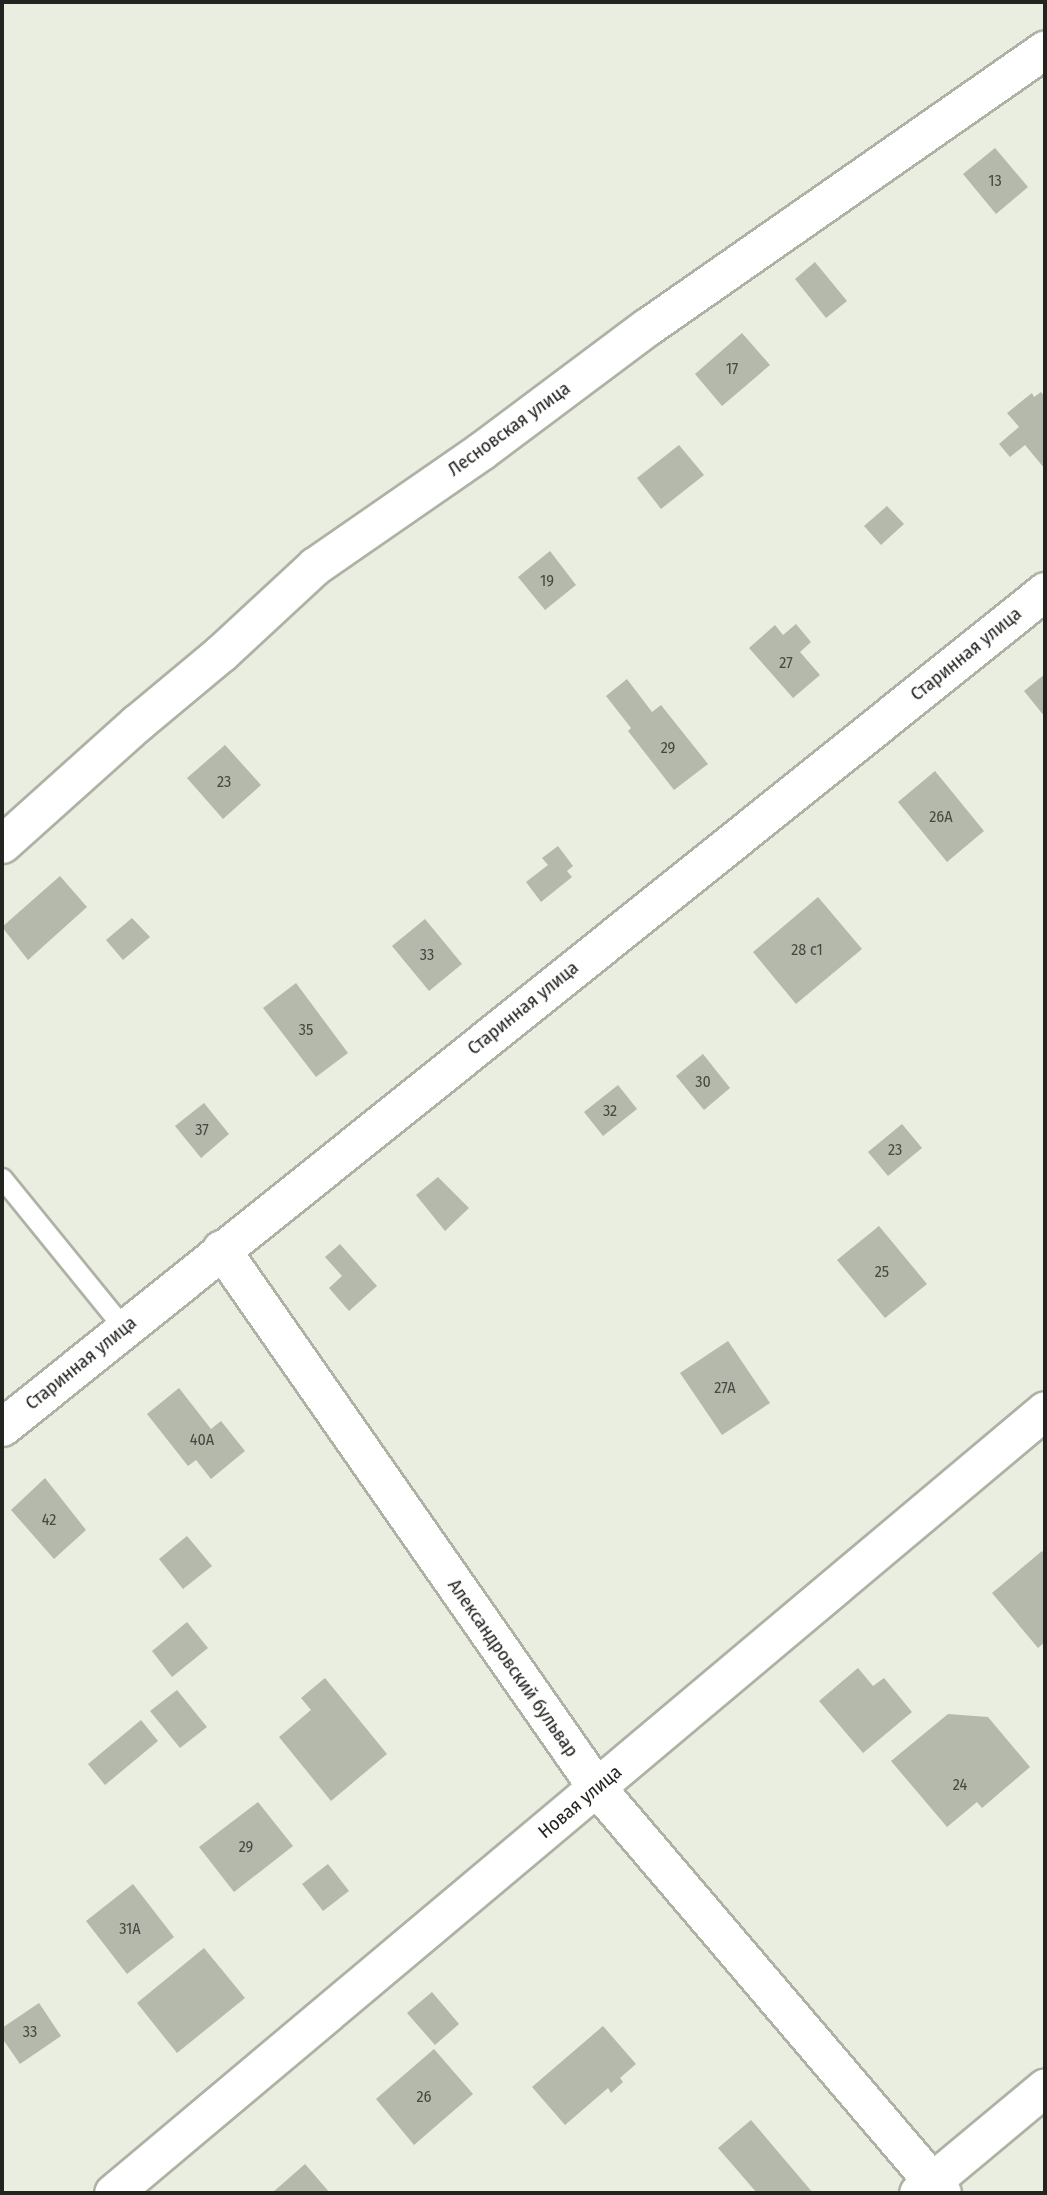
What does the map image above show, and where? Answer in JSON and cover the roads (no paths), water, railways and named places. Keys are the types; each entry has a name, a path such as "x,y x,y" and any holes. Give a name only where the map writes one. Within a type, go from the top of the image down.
{"street":[{"name":"Лесновская улица","path":"2,844 137,723 221,653 315,566 481,451 647,327 1045,49"},
{"name":"Старинная улица","path":"2,1427 220,1249 1045,591"},
{"name":"Александровский бульвар","path":"220,1249 597,1788 931,2189"},
{"name":"Новая улица","path":"113,2193 1045,1410"},
{"path":"931,2189 1045,2087"}],"lane":[{"path":"2,1178 124,1328"}]}
